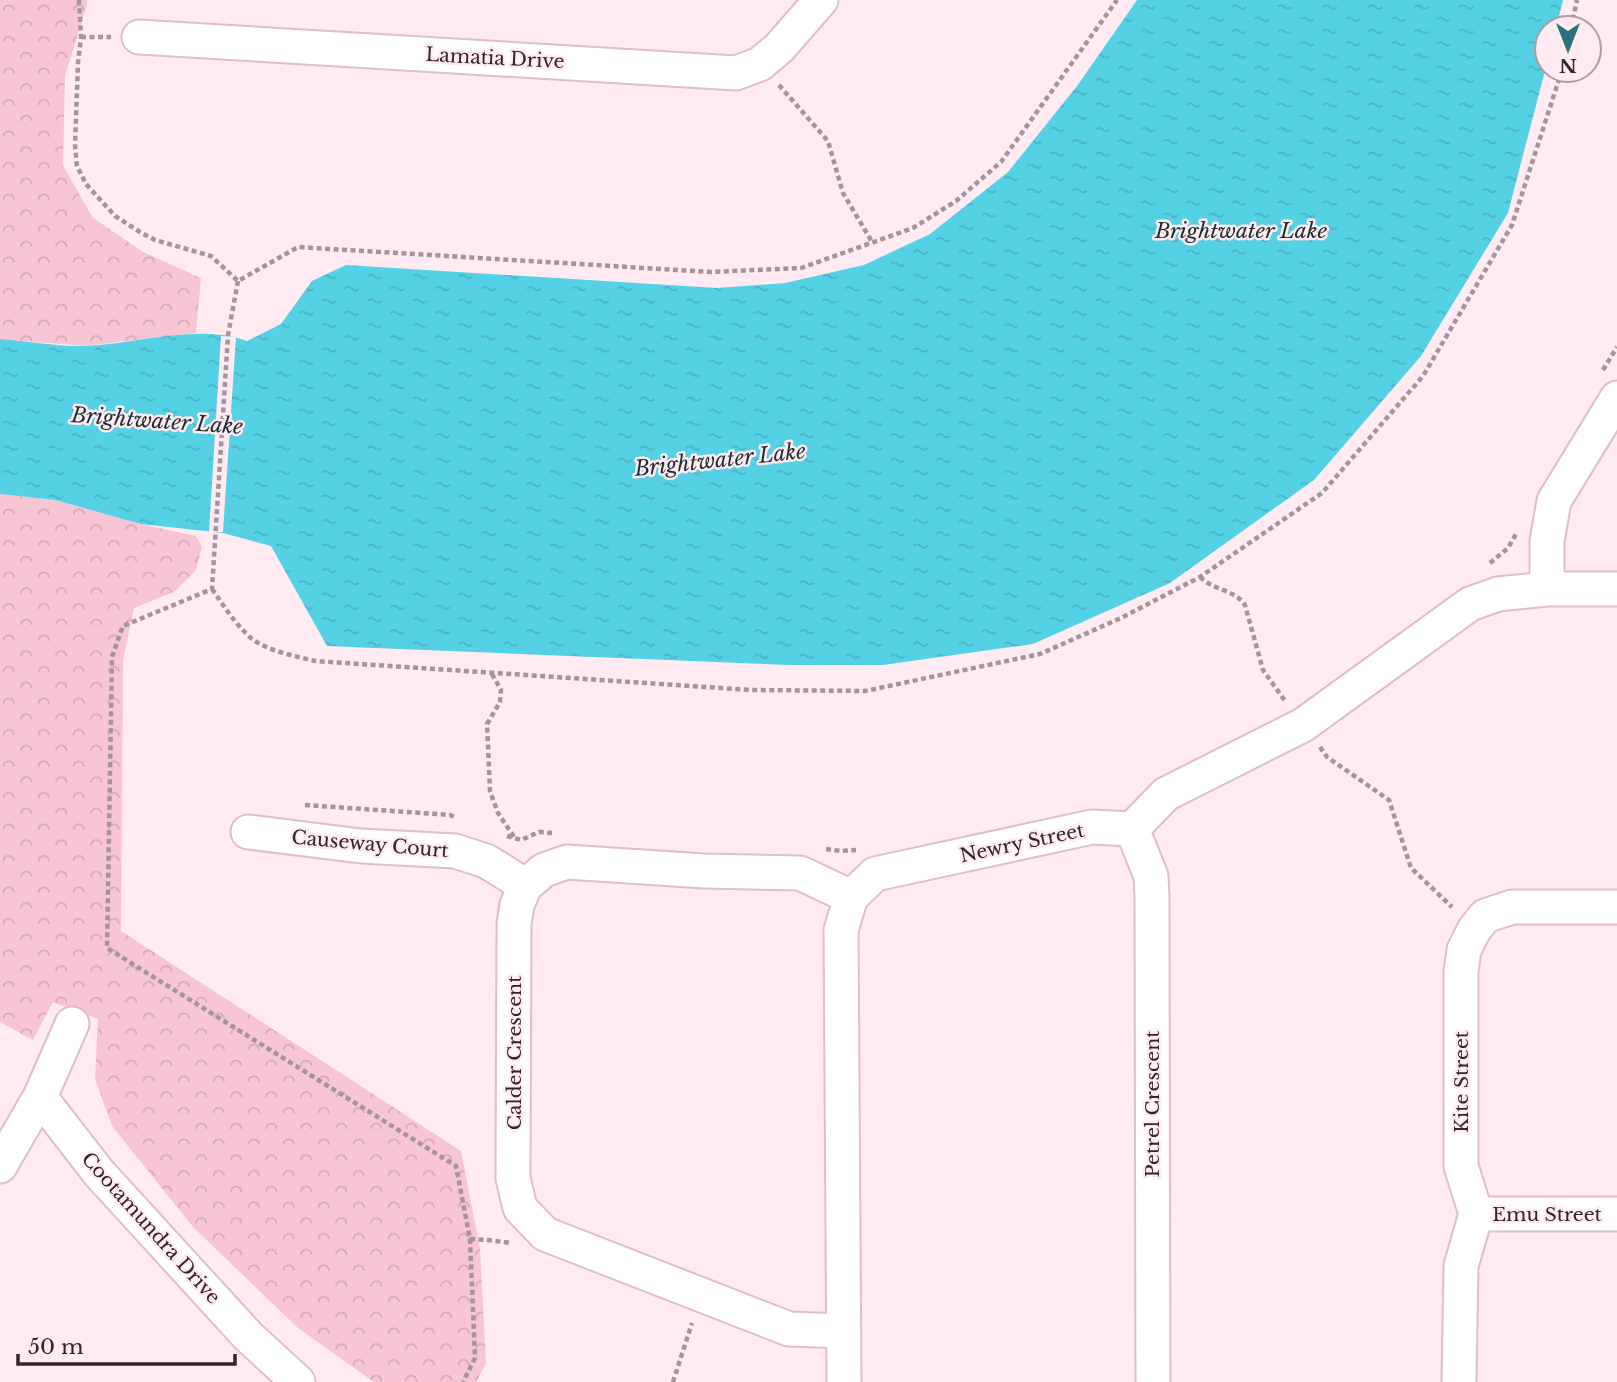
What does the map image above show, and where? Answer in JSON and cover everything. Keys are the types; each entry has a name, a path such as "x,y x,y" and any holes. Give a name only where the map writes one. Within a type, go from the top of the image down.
{"street":[{"name":"Lamatia Drive","path":"139,37 736,73 760,64 779,48 821,0"},
{"path":"1547,589 1547,541 1554,501 1607,389"},
{"path":"1132,829 1166,794 1303,725 1470,604 1499,594 1547,589 1617,589"},
{"name":"Newry Street","path":"851,897 875,874 1092,827 1132,829"},
{"name":"Petrel Crescent","path":"1132,829 1148,869 1151,887 1153,1382"},
{"name":"Causeway Court","path":"248,832 361,846 455,851 486,861 515,879"},
{"path":"515,879 567,862 704,871 800,873 851,897 841,930 844,1382"},
{"name":"Calder Crescent","path":"515,879 517,905 514,923 513,1178 520,1208 545,1234 789,1329 843,1331"},
{"name":"Kite Street","path":"1476,1214 1461,1166 1461,971 1464,950 1485,916 1512,907 1617,907"},
{"path":"0,1166 40,1097 72,1024"},
{"name":"Cootamundra Drive","path":"40,1097 99,1173 248,1336 298,1382"},
{"path":"1459,1382 1461,1266 1476,1214"},
{"name":"Emu Street","path":"1476,1214 1617,1214"}],"path":[{"path":"79,0 81,37 75,146 77,166 86,184 115,216 132,227 155,240 211,256 238,281"},
{"path":"1117,0 1001,162 956,201 913,228 801,268 711,272 298,247 238,281 228,335 212,589 230,615 253,639 279,652 315,661 751,690 865,691 1040,654 1121,618 1200,577 1322,493 1423,376 1512,225 1559,84"},
{"path":"760,64 828,141 843,193 873,242"},
{"path":"1607,389 1617,347"},
{"path":"1482,569 1507,548 1518,531"},
{"path":"212,589 123,626 112,657 107,948 456,1166 470,1239 475,1358 463,1382"},
{"path":"492,674 501,690 500,702 487,724 490,791 498,813 514,837"},
{"path":"1275,709 1286,702"},
{"path":"515,879 521,840"},
{"path":"470,1239 512,1243 508,1236"},
{"path":"673,1382 692,1322 704,1326"}],"green space":[{"path":"0,0 87,0 65,76 63,165 92,217 143,252 201,278 196,333 85,346 0,339"},
{"path":"0,494 55,500 196,536 202,547 196,570 174,592 134,608 123,660 121,931 461,1151 480,1249 486,1364 476,1382 374,1382 298,1328 193,1227 112,1126 95,1079 98,1019 53,1002 33,1040 0,1022"}],"water":[{"name":"Brightwater Lake","path":"1137,0 1563,0 1560,14 1533,14 1533,84 1542,84 1508,213 1421,356 1314,480 1170,583 1033,644 883,665 789,665 327,646 271,546 223,533 141,524 55,500 0,494 0,339 86,346 208,334 247,341 281,324 312,281 346,265 717,288 785,283 864,265 930,234 1008,172 1077,86"}],"pier":[{"path":"221,336 236,337 223,532 209,532"}]}
